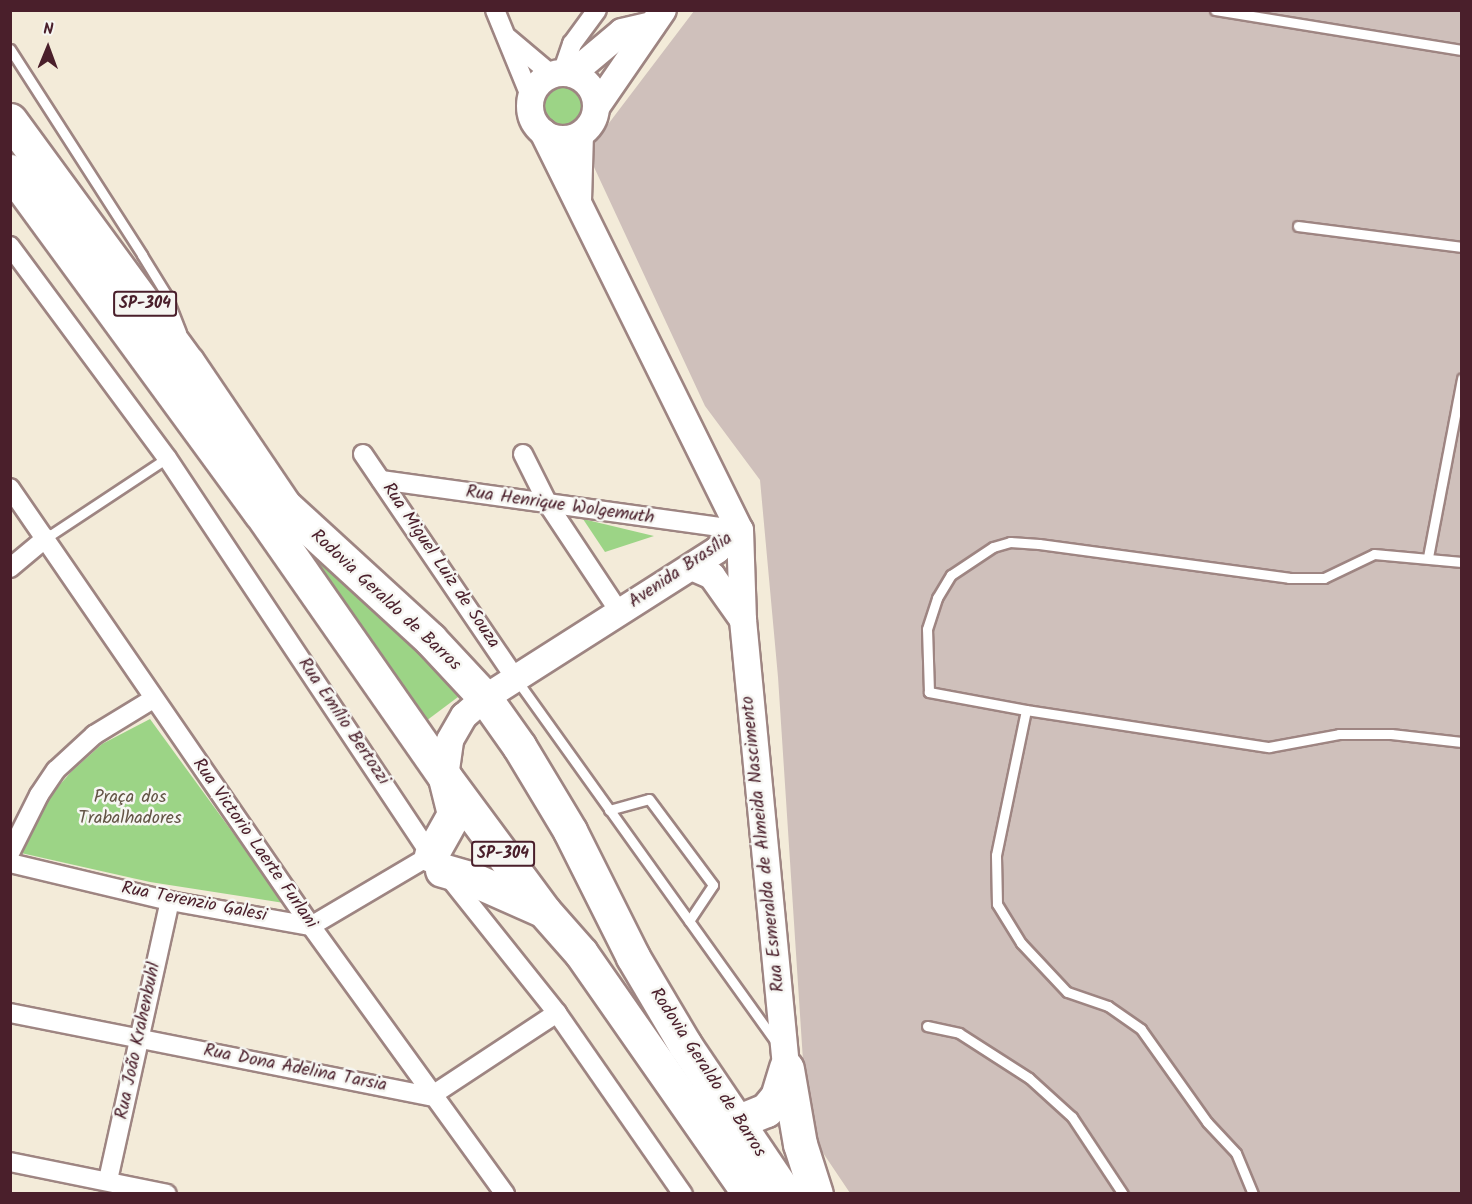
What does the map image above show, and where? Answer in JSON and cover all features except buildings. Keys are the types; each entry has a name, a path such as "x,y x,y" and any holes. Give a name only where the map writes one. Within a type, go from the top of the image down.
{"highway":[{"name":"Rodovia Geraldo de Barros","path":"10,120 188,363 285,506 430,639 485,698 570,831 633,957 685,1045 786,1194"},
{"name":"Rodovia Geraldo de Barros","path":"10,171 260,512 445,777 544,911 581,953 749,1194"},
{"path":"445,777 454,814 437,862 544,911"},
{"path":"581,953 706,1111 720,1121 739,1122 765,1110 777,1097 786,1061"},
{"path":"786,1061 800,1144 816,1194"}],"main road":[{"path":"654,15 597,106 594,120 580,135 565,140 543,132 532,117 531,98 538,84 562,74 622,32 654,15"},
{"path":"562,74 588,84 597,106"},
{"name":"Avenida Brasília","path":"445,777 450,741 464,717 485,698 692,567 740,530 578,208 543,132"},
{"name":"Avenida Brasília","path":"578,208 580,135"},
{"name":"Rua Esmeralda de Almeida Nascimento","path":"740,530 743,620 786,1061"},
{"name":"Rua Esmeralda de Almeida Nascimento","path":"692,567 712,576 743,620"}],"street":[{"path":"495,10 531,98"},
{"path":"504,35 562,74 572,44 597,10"},
{"name":"Rua Emílio Bertozzi","path":"10,246 167,458 437,862 557,1013 683,1194"},
{"name":"Rua Miguel Luiz de Souza","path":"363,454 516,679"},
{"path":"523,454 549,506 620,612"},
{"name":"Rua Henrique Wolgemuth","path":"381,480 549,506 740,530"},
{"name":"Rua Victorio Laerte Furlani","path":"10,488 311,926 431,1096 505,1194"},
{"path":"10,568 46,538"},
{"path":"10,853 29,813 56,770 94,735 153,699"},
{"name":"Rua Terenzio Galesi","path":"10,862 170,901 311,926"},
{"path":"311,926 437,862"},
{"name":"Rua João Krahenbuhl","path":"108,1180 170,901"},
{"name":"Rua Dona Adelina Tarsia","path":"10,1013 431,1096"},
{"path":"431,1096 557,1013"},
{"path":"10,1162 108,1180 166,1194"}],"lane":[{"path":"1215,10 1461,50"},
{"path":"10,49 166,294 179,322 188,363"},
{"path":"1298,226 1461,247"},
{"path":"1428,557 1461,378"},
{"path":"46,538 167,458"},
{"path":"1461,562 1428,557 1374,554 1324,578 1301,578 1010,542 993,548 951,575 937,598 927,629 929,692 1026,710 1269,747 1338,734 1391,734 1461,742"},
{"path":"516,679 786,1061"},
{"path":"1026,710 996,855 997,904 1021,943 1067,992 1108,1006 1141,1029 1207,1122 1236,1153 1253,1194"},
{"path":"609,810 649,799 713,885 689,921"},
{"path":"927,1026 959,1032 1029,1078 1072,1117 1123,1194"}],"shaded area":[{"path":"694,11 1461,11 1461,1193 850,1193 815,1141 804,1076 778,677 760,480 705,406 587,152"}],"green space":[{"path":"564,86 579,92 585,107 579,122 564,128 549,122 543,107 549,92"},
{"path":"583,519 654,536 605,552"},
{"path":"299,534 466,691 422,724"},
{"name":"Praça dos Trabalhadores","path":"150,719 284,903 150,882 21,853 49,797 71,772 102,744"}]}
